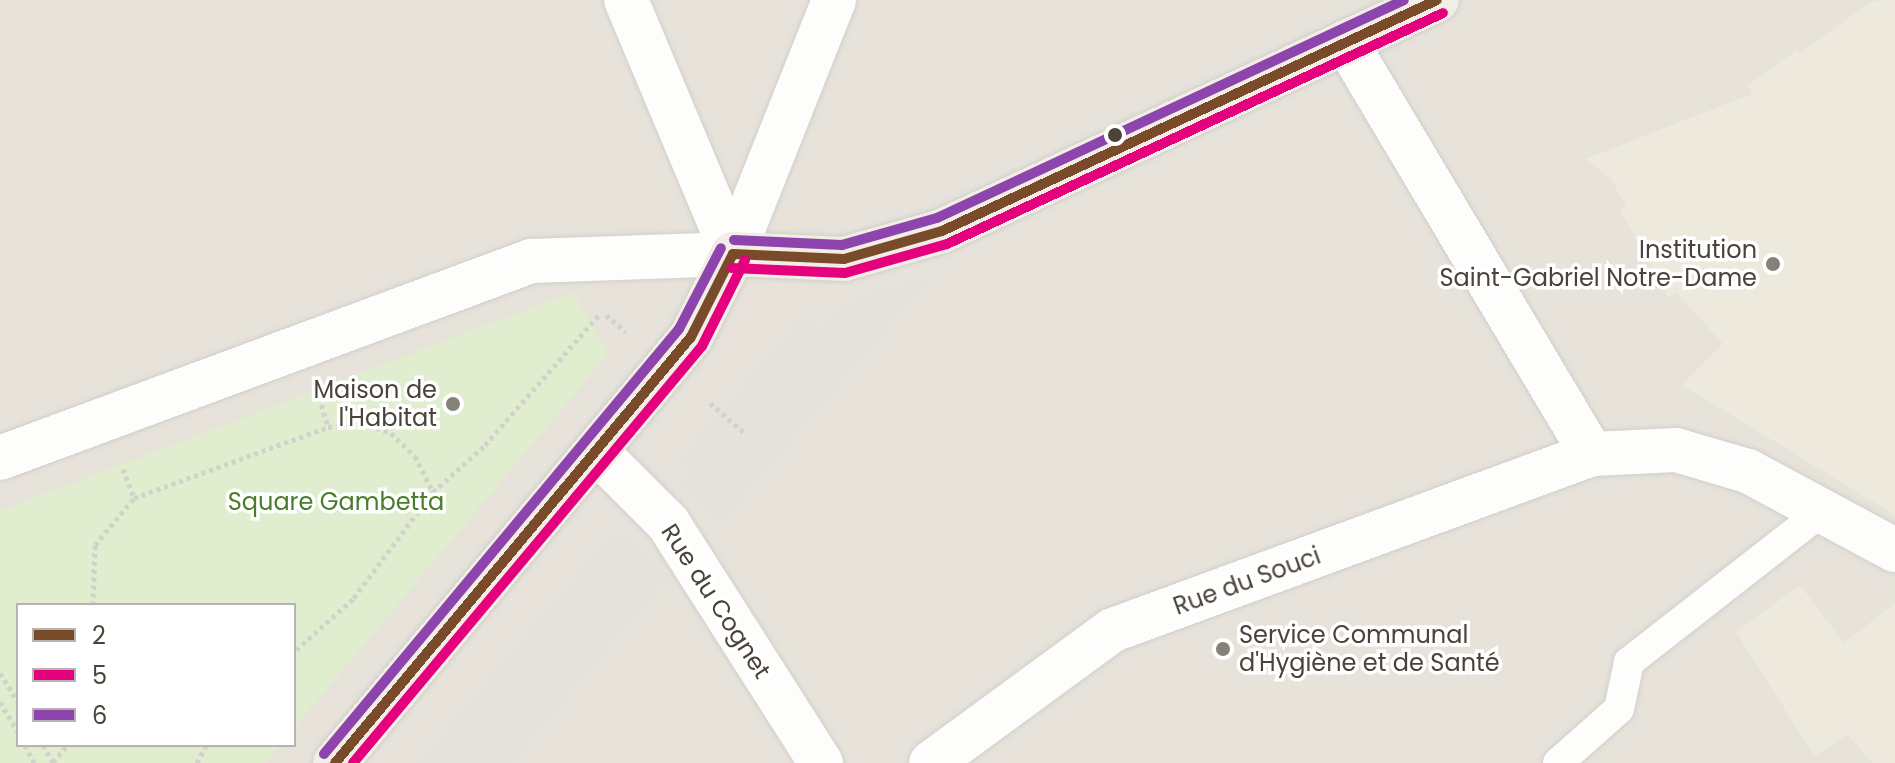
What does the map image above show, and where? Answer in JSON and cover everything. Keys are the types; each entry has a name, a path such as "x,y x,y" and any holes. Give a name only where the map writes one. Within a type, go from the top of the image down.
{"main road":[{"path":"335,763 691,337 733,254 844,259 907,244 1437,0"}],"street":[{"path":"626,0 733,254"},
{"path":"733,254 834,0"},
{"path":"1346,42 1592,454"},
{"path":"0,458 531,261 733,254"},
{"name":"Rue du Souci","path":"931,763 1113,630 1592,454 1676,450 1748,471 1825,509 1895,550"},
{"name":"Rue du Cognet","path":"596,451 668,523 821,763"}],"lane":[{"path":"1558,763 1619,709 1629,662 1825,509"}],"path":[{"path":"296,650 353,599 433,492 485,445 602,312 610,256"},
{"path":"93,603 95,545 134,498 328,427 361,423 391,433 415,456 433,492"},
{"path":"0,673 16,699"},
{"path":"0,702 16,729"},
{"path":"53,762 66,747"}],"shaded area":[{"path":"0,0 1895,0 1895,763 0,763"},
{"name":"Institution Saint-Gabriel Notre-Dame","path":"1895,0 1895,515 1682,385 1723,344 1676,292 1668,297 1620,210 1626,205 1610,178 1585,159 1752,94 1748,85 1797,50 1800,53 1872,1"},
{"path":"932,277 721,523 680,487 693,470 679,459 803,315 818,327 859,294"},
{"path":"615,528 670,576 513,763 418,763"},
{"path":"1800,585 1844,643 1895,603 1895,763 1873,763 1847,734 1815,757 1736,632"}],"green space":[{"name":"Square Gambetta","path":"573,292 608,354 296,726 296,603 16,603 16,747 278,747 265,763 0,763 0,511"}],"transit line":[{"name":"6","path":"734,240 842,245 937,218 1404,0"},
{"name":"2","path":"733,254 844,259 942,231 1437,0"},
{"name":"5","path":"732,268 845,273 947,244 1443,13"},
{"name":"6","path":"324,754 679,329 721,248"},
{"name":"2","path":"335,763 691,337 733,254"},
{"name":"5","path":"353,763 702,346 745,260"}],"place":[{"name":"Institution Saint-Gabriel Notre-Dame","path":"1773,264"},
{"name":"Maison de l'Habitat","path":"453,404"},
{"name":"Service Communal d'Hygiène et de Santé","path":"1223,649"}]}
